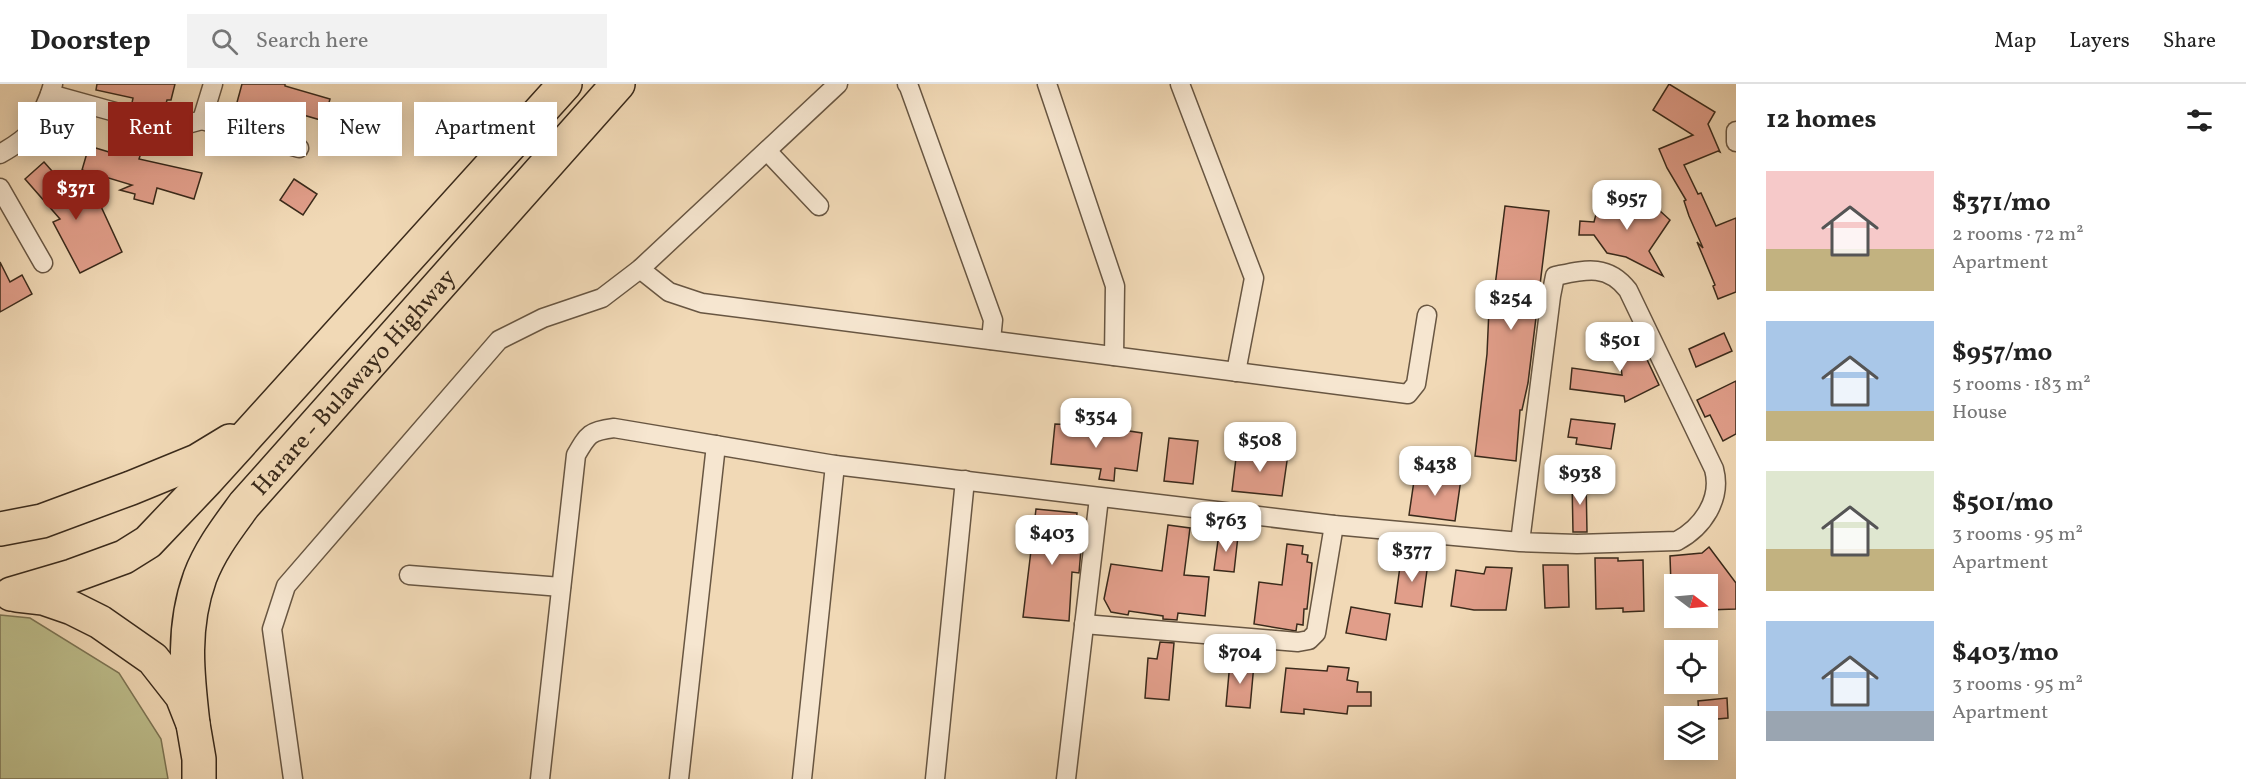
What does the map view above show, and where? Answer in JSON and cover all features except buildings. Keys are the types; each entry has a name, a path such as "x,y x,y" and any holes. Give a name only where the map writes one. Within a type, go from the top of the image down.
{"highway":[{"name":"Harare - Bulawayo Highway","path":"5,594 62,579 124,556 148,542 258,424 565,84"},
{"name":"Harare - Bulawayo Highway","path":"198,779 200,759 193,724 186,648 200,576 215,546 244,505 618,84"},
{"path":"0,529 42,521 186,465 258,424"},
{"name":"Harare - Bulawayo Highway","path":"5,594 43,598 72,608 100,622 153,659 182,696 193,724"}],"street":[{"path":"202,120 213,84"},
{"path":"293,779 272,630 286,586 499,340 543,318 602,298 640,269 838,84"},
{"path":"907,84 993,320 991,340"},
{"path":"1047,84 1115,286 1114,356"},
{"path":"1180,84 1254,278 1236,372"},
{"path":"0,154 21,142 38,125 52,89 173,128 205,121"},
{"path":"1736,131 1736,142"},
{"path":"766,151 819,206"},
{"path":"0,188 43,263"},
{"path":"540,779 576,455 595,431 614,428 835,465 1334,525 1520,542 1577,544 1677,541 1691,533 1702,521 1715,493 1717,481 1714,469 1628,290 1622,281 1590,268 1555,276 1520,542"},
{"path":"640,269 669,292 702,303 1408,394 1416,384 1427,315"},
{"path":"679,779 716,445"},
{"path":"802,779 835,465"},
{"path":"935,779 965,480"},
{"path":"1066,779 1100,498"},
{"path":"1084,624 1298,642 1309,640 1316,633 1334,525"},
{"path":"409,575 561,586"},
{"path":"193,724 216,779"}],"green space":[{"path":"0,615 30,618 119,673 161,739 168,779 0,779"}]}
